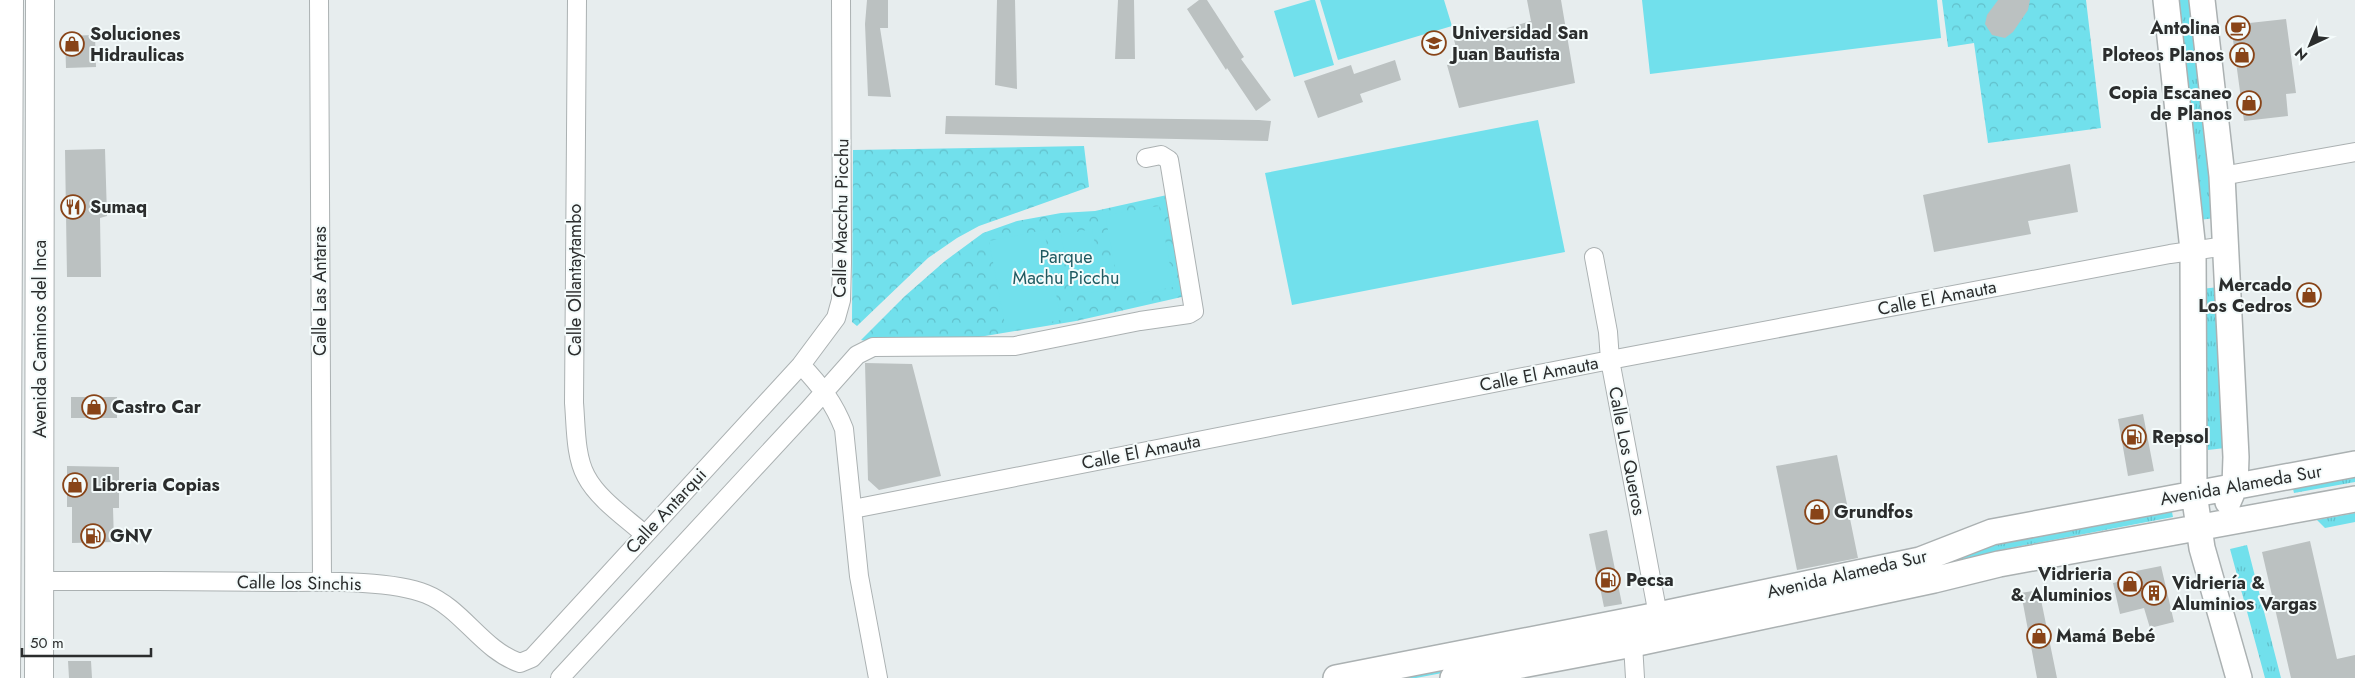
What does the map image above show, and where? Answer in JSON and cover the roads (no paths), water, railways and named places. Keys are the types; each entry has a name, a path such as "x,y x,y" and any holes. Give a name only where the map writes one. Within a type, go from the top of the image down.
{"main road":[{"name":"Avenida Caminos del Inca","path":"6,678 4,301 9,0"},
{"name":"Avenida Caminos del Inca","path":"39,678 40,0"},
{"path":"2166,0 2193,250 2194,493 2198,528 2238,678"},
{"path":"2198,528 2227,503 2232,497 2235,486 2222,176 2202,0"},
{"name":"Avenida Alameda Sur","path":"1337,678 1658,615 1920,560 1992,532 2355,464"},
{"name":"Avenida Alameda Sur","path":"1452,678 1633,644 1934,580 1999,564 2355,498"}],"street":[{"name":"Calle Las Antaras","path":"319,0 322,582"},
{"name":"Calle Ollantaytambo","path":"577,0 574,403 580,459 586,476 600,495 644,534"},
{"name":"Calle Macchu Picchu","path":"801,365 836,318 841,300 841,0"},
{"path":"2222,176 2355,152"},
{"path":"560,678 857,355 873,347 1015,346 1140,321 1189,314 1194,311 1169,160 1161,156 1146,158"},
{"name":"Calle El Amauta","path":"853,508 1610,360 2193,250 2226,246"},
{"name":"Calle Los Queros","path":"1594,257 1608,332 1610,360 1658,615"},
{"path":"4,301 40,301"},
{"path":"801,365 824,390 837,410 844,429 859,576 878,678"},
{"name":"Calle Antarqui","path":"532,658 801,365"},
{"name":"Calle los Sinchis","path":"40,581 322,582 400,586 426,594 448,606 505,658 520,663 532,658"},
{"path":"1633,644 1635,678"}],"place":[{"name":"Antolina","path":"2238,28"},
{"name":"Universidad San Juan Bautista","path":"1434,43"},
{"name":"Soluciones Hidraulicas","path":"72,44"},
{"name":"Ploteos Planos","path":"2242,55"},
{"name":"Copia Escaneo de Planos","path":"2249,103"},
{"name":"Sumaq","path":"73,207"},
{"name":"Mercado Los Cedros","path":"2309,295"},
{"name":"Castro Car","path":"94,407"},
{"name":"Repsol","path":"2134,437"},
{"name":"Libreria Copias","path":"75,485"},
{"name":"Grundfos","path":"1817,512"},
{"name":"GNV","path":"93,536"},
{"name":"Pecsa","path":"1608,580"},
{"name":"Vidrieria & Aluminios","path":"2130,584"},
{"name":"Vidriería & Aluminios Vargas","path":"2154,593"},
{"name":"Mamá Bebé","path":"2039,636"}],"park label":[{"name":"Parque Machu Picchu","path":"1066,267"}]}
